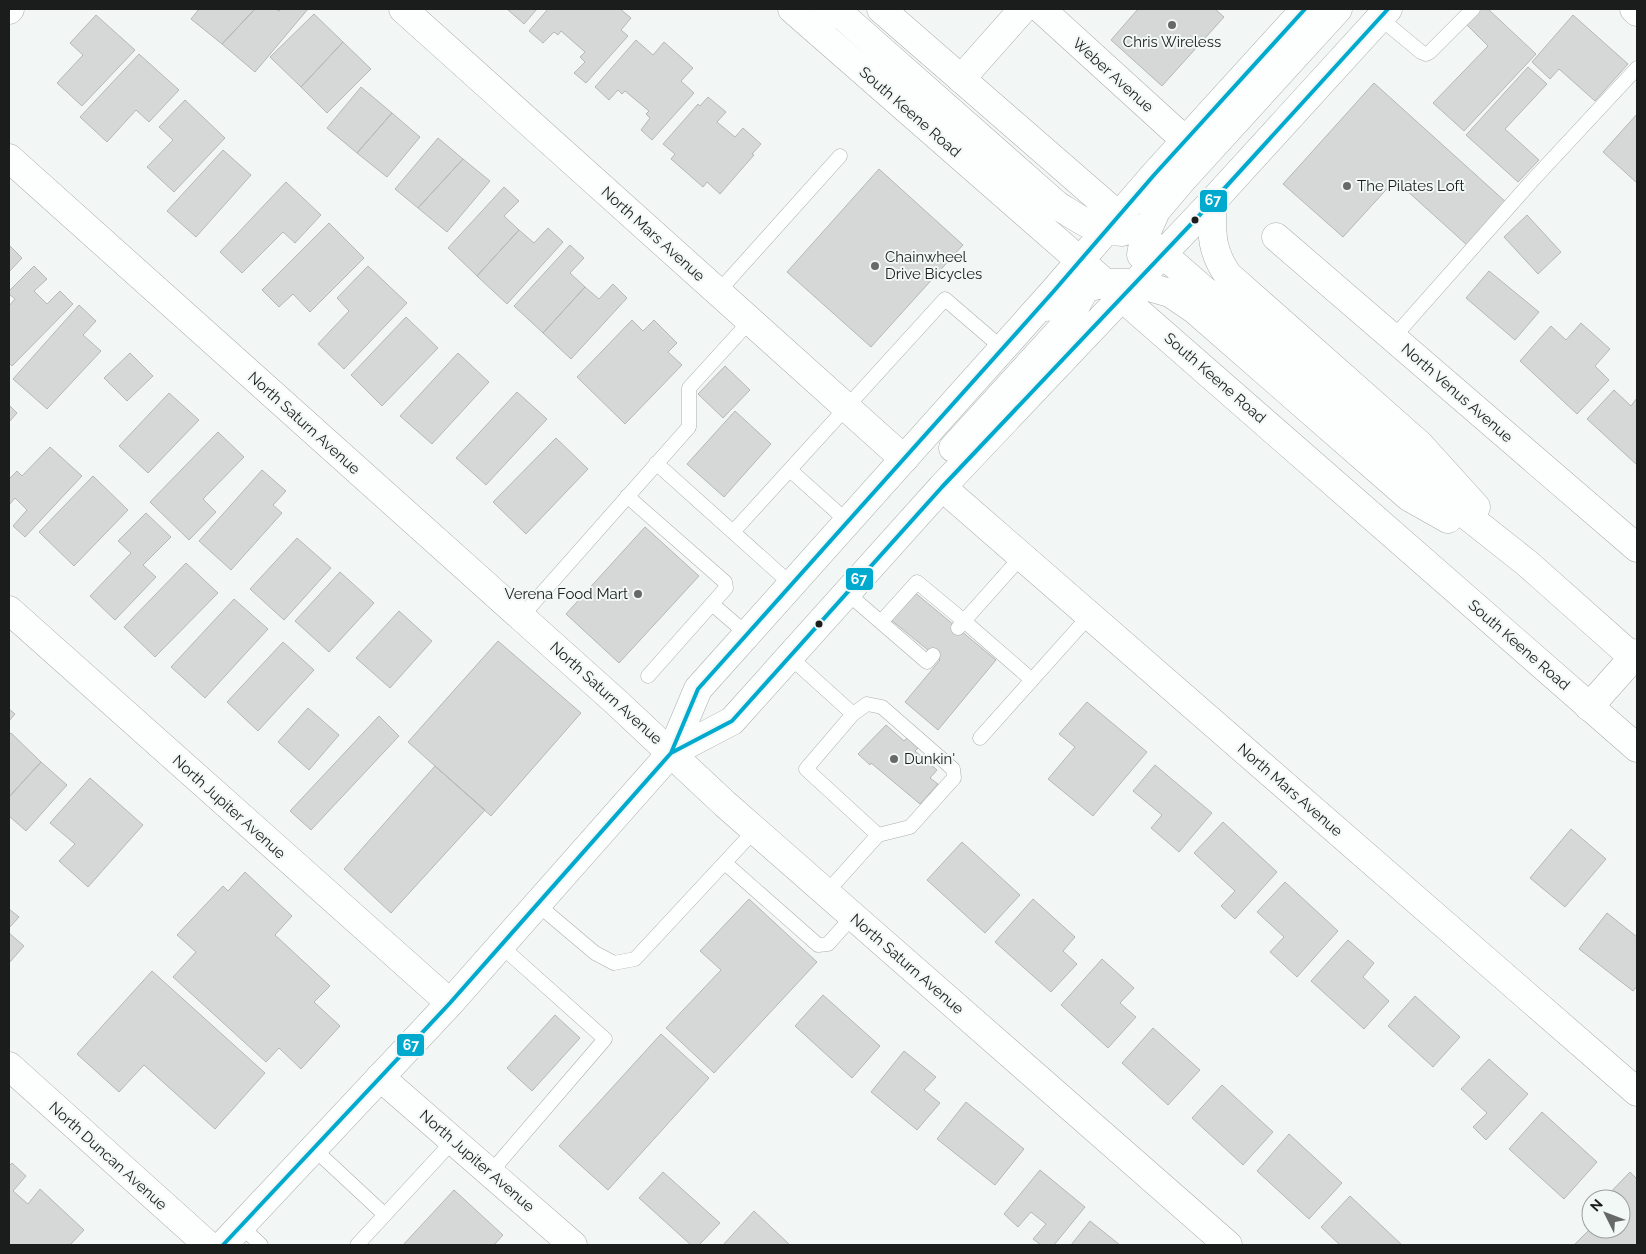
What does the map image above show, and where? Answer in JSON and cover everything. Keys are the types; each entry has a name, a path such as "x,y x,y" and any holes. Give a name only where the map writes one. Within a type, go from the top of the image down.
{"main road":[{"name":"North Mars Avenue","path":"403,9 904,459"},
{"name":"South Keene Road","path":"792,9 1109,263"},
{"path":"829,9 844,17 1057,204 1109,263 1170,293 1195,310 1409,497 1528,564"},
{"name":"South Keene Road","path":"881,9 1074,178 1109,263 1155,326 1637,748"},
{"path":"961,79 1023,9"},
{"name":"Weber Avenue","path":"1041,9 1186,141"},
{"path":"1148,239 1156,211 1338,9"},
{"path":"1634,9 1637,12"},
{"path":"881,555 929,475 1066,324 1109,263 1186,141 1298,11"},
{"path":"232,1236 450,1004 671,753 698,689 1035,312 1109,263 1212,202 1384,13"},
{"name":"North Saturn Avenue","path":"9,158 616,701 754,830 1228,1245"},
{"path":"1212,202 1212,239 1219,263 1228,275 1419,444 1528,564"},
{"name":"North Venus Avenue","path":"1276,237 1637,548"},
{"name":"South Keene Road","path":"1109,263 1148,239 1427,484 1528,564 1636,657"},
{"path":"671,753 732,721 942,487 1109,263"},
{"name":"North Mars Avenue","path":"942,487 1637,1092"},
{"name":"North Jupiter Avenue","path":"9,610 450,1004"},
{"path":"1589,707 1636,657"},
{"name":"North Duncan Avenue","path":"9,1066 208,1245"},
{"name":"North Jupiter Avenue","path":"380,1077 490,1173 566,1243"}],"lane":[{"path":"1384,13 1421,52 1426,54 1472,9"},
{"path":"1394,338 1531,182 1637,68"},
{"path":"718,292 840,156"},
{"path":"733,532 945,299 1002,348"},
{"path":"520,617 689,426 689,388 750,321"},
{"path":"656,463 792,584"},
{"path":"790,470 848,522"},
{"path":"627,496 725,582 726,588 648,676"},
{"path":"961,625 1022,556"},
{"path":"881,622 917,582 938,605 961,625 1032,680"},
{"path":"847,593 881,622 907,639 926,662 933,655"},
{"path":"712,604 747,634"},
{"path":"980,738 1090,615"},
{"path":"790,657 853,714"},
{"path":"826,893 878,835 910,827 954,778 953,769 882,707 867,704 853,714 806,769 878,835"},
{"path":"537,904 595,954 614,962 635,959 754,830"},
{"path":"724,863 818,946 828,944 853,916"},
{"path":"490,1173 605,1039 501,946"},
{"path":"357,1245 453,1141"},
{"path":"313,1148 385,1215"},
{"path":"232,1236 262,1245"}],"building":[{"path":"199,9 255,9 222,44 191,19"},
{"path":"255,9 276,9 279,11 281,9 308,9 255,72 222,44"},
{"path":"507,9 537,9 524,24"},
{"path":"548,9 620,9 631,18 621,30 628,36 586,83 574,73 585,62 580,57 585,52 561,31 558,35 554,32 543,43 529,31"},
{"path":"1138,9 1215,9 1224,17 1162,86 1111,40"},
{"path":"1478,9 1488,9 1536,54 1464,131 1433,103 1488,46 1465,23"},
{"path":"314,14 343,42 301,87 270,57"},
{"path":"96,15 135,50 82,106 57,83 83,55 70,43"},
{"path":"1573,15 1628,64 1595,101 1559,69 1550,79 1532,62"},
{"path":"636,40 653,55 664,42 693,68 681,81 694,93 652,140 641,130 650,118 646,114 649,111 625,91 622,94 618,90 609,100 595,87"},
{"path":"343,42 371,69 327,113 301,87"},
{"path":"139,54 179,90 149,122 136,110 107,142 80,117"},
{"path":"1528,67 1547,84 1505,129 1539,160 1518,182 1466,135"},
{"path":"1374,83 1507,203 1468,246 1395,180 1343,237 1283,184"},
{"path":"361,87 392,113 357,153 327,128"},
{"path":"708,97 726,112 717,122 735,137 743,128 761,144 752,154 754,155 720,194 707,182 703,187 671,159 675,154 663,144 698,104 700,106"},
{"path":"185,100 225,138 174,192 147,167 173,140 159,127"},
{"path":"392,113 420,137 387,177 357,153"},
{"path":"1637,114 1637,183 1603,152"},
{"path":"438,138 463,159 418,208 395,189"},
{"path":"223,150 251,175 196,237 167,211"},
{"path":"463,159 490,181 447,232 418,208"},
{"path":"879,169 963,245 871,347 787,272"},
{"path":"286,182 321,215 295,243 283,232 242,273 220,252"},
{"path":"504,187 519,201 504,216 519,230 477,276 448,248"},
{"path":"1527,215 1561,252 1538,274 1504,237"},
{"path":"329,223 364,258 310,312 293,294 279,307 262,290"},
{"path":"548,228 563,242 507,304 477,276 519,230 534,243"},
{"path":"9,245 22,258 9,272"},
{"path":"570,245 584,258 570,273 585,287 543,333 514,306"},
{"path":"34,266 47,279 34,291 47,304 60,291 73,304 12,366 9,363 9,306 15,299 9,294 9,291"},
{"path":"368,266 407,303 344,369 318,344 349,311 337,298"},
{"path":"1489,271 1539,312 1515,340 1466,298"},
{"path":"613,284 627,298 571,359 543,333 585,287 599,299"},
{"path":"79,305 96,321 83,335 101,351 47,409 13,379"},
{"path":"406,317 438,348 382,406 351,375"},
{"path":"632,320 643,331 654,320 677,343 668,352 682,365 625,424 577,377"},
{"path":"1581,323 1610,349 1595,366 1609,380 1577,414 1520,361 1551,326 1566,340"},
{"path":"130,353 153,376 127,401 104,378"},
{"path":"458,353 489,382 432,444 400,416"},
{"path":"725,366 750,390 723,418 698,394"},
{"path":"1614,390 1631,406 1637,398 1637,465 1587,419"},
{"path":"517,392 547,419 486,485 456,458"},
{"path":"169,393 199,420 148,473 119,446"},
{"path":"9,405 17,413 9,422"},
{"path":"735,411 771,444 724,497 687,464"},
{"path":"218,432 244,457 203,499 216,512 189,540 150,502"},
{"path":"556,438 588,469 526,534 493,502"},
{"path":"50,447 82,476 25,537 13,526 27,510 15,498 9,505 9,479 17,471 22,476"},
{"path":"262,470 286,491 273,505 282,513 231,570 199,541"},
{"path":"93,476 128,510 74,566 39,532"},
{"path":"146,513 171,537 143,565 156,577 115,620 90,596 131,553 118,541"},
{"path":"645,527 699,576 619,663 566,614"},
{"path":"297,538 331,568 284,620 250,589"},
{"path":"186,563 218,593 155,657 124,627"},
{"path":"340,572 374,603 329,652 295,621"},
{"path":"913,591 996,660 938,730 905,702 940,660 890,619"},
{"path":"234,599 268,629 205,698 171,667"},
{"path":"399,611 432,641 390,688 356,658"},
{"path":"498,641 581,713 491,816 408,742"},
{"path":"283,642 314,670 258,731 227,702"},
{"path":"1087,702 1147,752 1093,816 1048,779 1075,747 1059,734"},
{"path":"308,708 339,735 309,770 278,742"},
{"path":"9,709 15,714 9,721"},
{"path":"379,716 399,736 311,830 290,811"},
{"path":"886,725 904,741 907,738 918,748 915,751 937,770 930,778 938,784 920,804 858,754"},
{"path":"11,733 41,762 9,797 9,735"},
{"path":"41,762 67,785 26,831 9,816 9,797"},
{"path":"1155,765 1212,813 1179,852 1151,828 1162,815 1133,791"},
{"path":"435,766 485,810 391,913 344,869"},
{"path":"90,778 143,825 88,887 59,861 75,844 50,823"},
{"path":"1223,822 1277,872 1235,919 1221,906 1235,891 1194,853"},
{"path":"1571,829 1606,859 1565,907 1530,878"},
{"path":"962,842 1020,895 985,933 927,880"},
{"path":"245,872 292,916 275,935 330,986 314,1002 340,1026 301,1069 279,1048 266,1062 173,977 196,952 177,935 223,886 228,891"},
{"path":"1285,882 1338,931 1297,977 1270,952 1284,937 1257,912"},
{"path":"749,899 817,962 714,1073 666,1028 721,970 700,951"},
{"path":"1033,899 1075,937 1063,951 1077,964 1051,992 995,942"},
{"path":"9,909 19,917 9,928"},
{"path":"1607,913 1637,937 1637,986 1633,991 1579,949"},
{"path":"9,933 24,946 9,963"},
{"path":"1348,940 1374,963 1363,977 1389,1001 1364,1029 1311,981"},
{"path":"1102,959 1134,988 1120,1003 1136,1017 1108,1048 1061,1005"},
{"path":"152,971 265,1073 215,1129 144,1065 119,1092 77,1054"},
{"path":"823,995 880,1046 852,1078 795,1026"},
{"path":"1415,996 1460,1037 1433,1067 1388,1026"},
{"path":"555,1015 580,1038 532,1091 507,1068"},
{"path":"1153,1028 1200,1070 1168,1105 1122,1063"},
{"path":"661,1034 709,1078 608,1190 559,1146"},
{"path":"904,1051 936,1077 924,1090 940,1103 917,1130 871,1092"},
{"path":"1489,1059 1528,1094 1486,1140 1473,1127 1487,1113 1461,1089"},
{"path":"1222,1085 1273,1132 1243,1165 1192,1118"},
{"path":"966,1102 1024,1149 995,1185 937,1139"},
{"path":"1542,1112 1597,1162 1564,1199 1509,1149"},
{"path":"1289,1134 1342,1183 1309,1219 1257,1171"},
{"path":"12,1163 26,1176 13,1191 28,1204 40,1189 84,1230 72,1245 9,1245 9,1166"},
{"path":"1040,1170 1085,1207 1054,1245 1041,1245 1033,1239 1046,1224 1031,1212 1018,1227 1004,1214"},
{"path":"663,1172 720,1223 699,1245 691,1245 639,1198"},
{"path":"1630,1172 1637,1179 1637,1245 1574,1245 1581,1238 1631,1239 1631,1189 1614,1189"},
{"path":"454,1190 503,1235 494,1245 403,1245"},
{"path":"1350,1196 1402,1245 1340,1245 1321,1227"},
{"path":"754,1211 790,1245 723,1245"},
{"path":"1090,1221 1120,1245 1071,1245"}],"transit line":[{"name":"67","path":"223,1245 450,1003 671,753 698,689 1053,292 1154,175 1305,9"},
{"name":"67","path":"671,753 732,721 942,487 1212,202 1388,9"}],"place":[{"name":"Chris Wireless","path":"1172,25"},
{"name":"The Pilates Loft","path":"1347,186"},
{"name":"Chainwheel Drive Bicycles","path":"875,266"},
{"name":"Verena Food Mart","path":"638,594"},
{"name":"Dunkin'","path":"894,759"}]}
